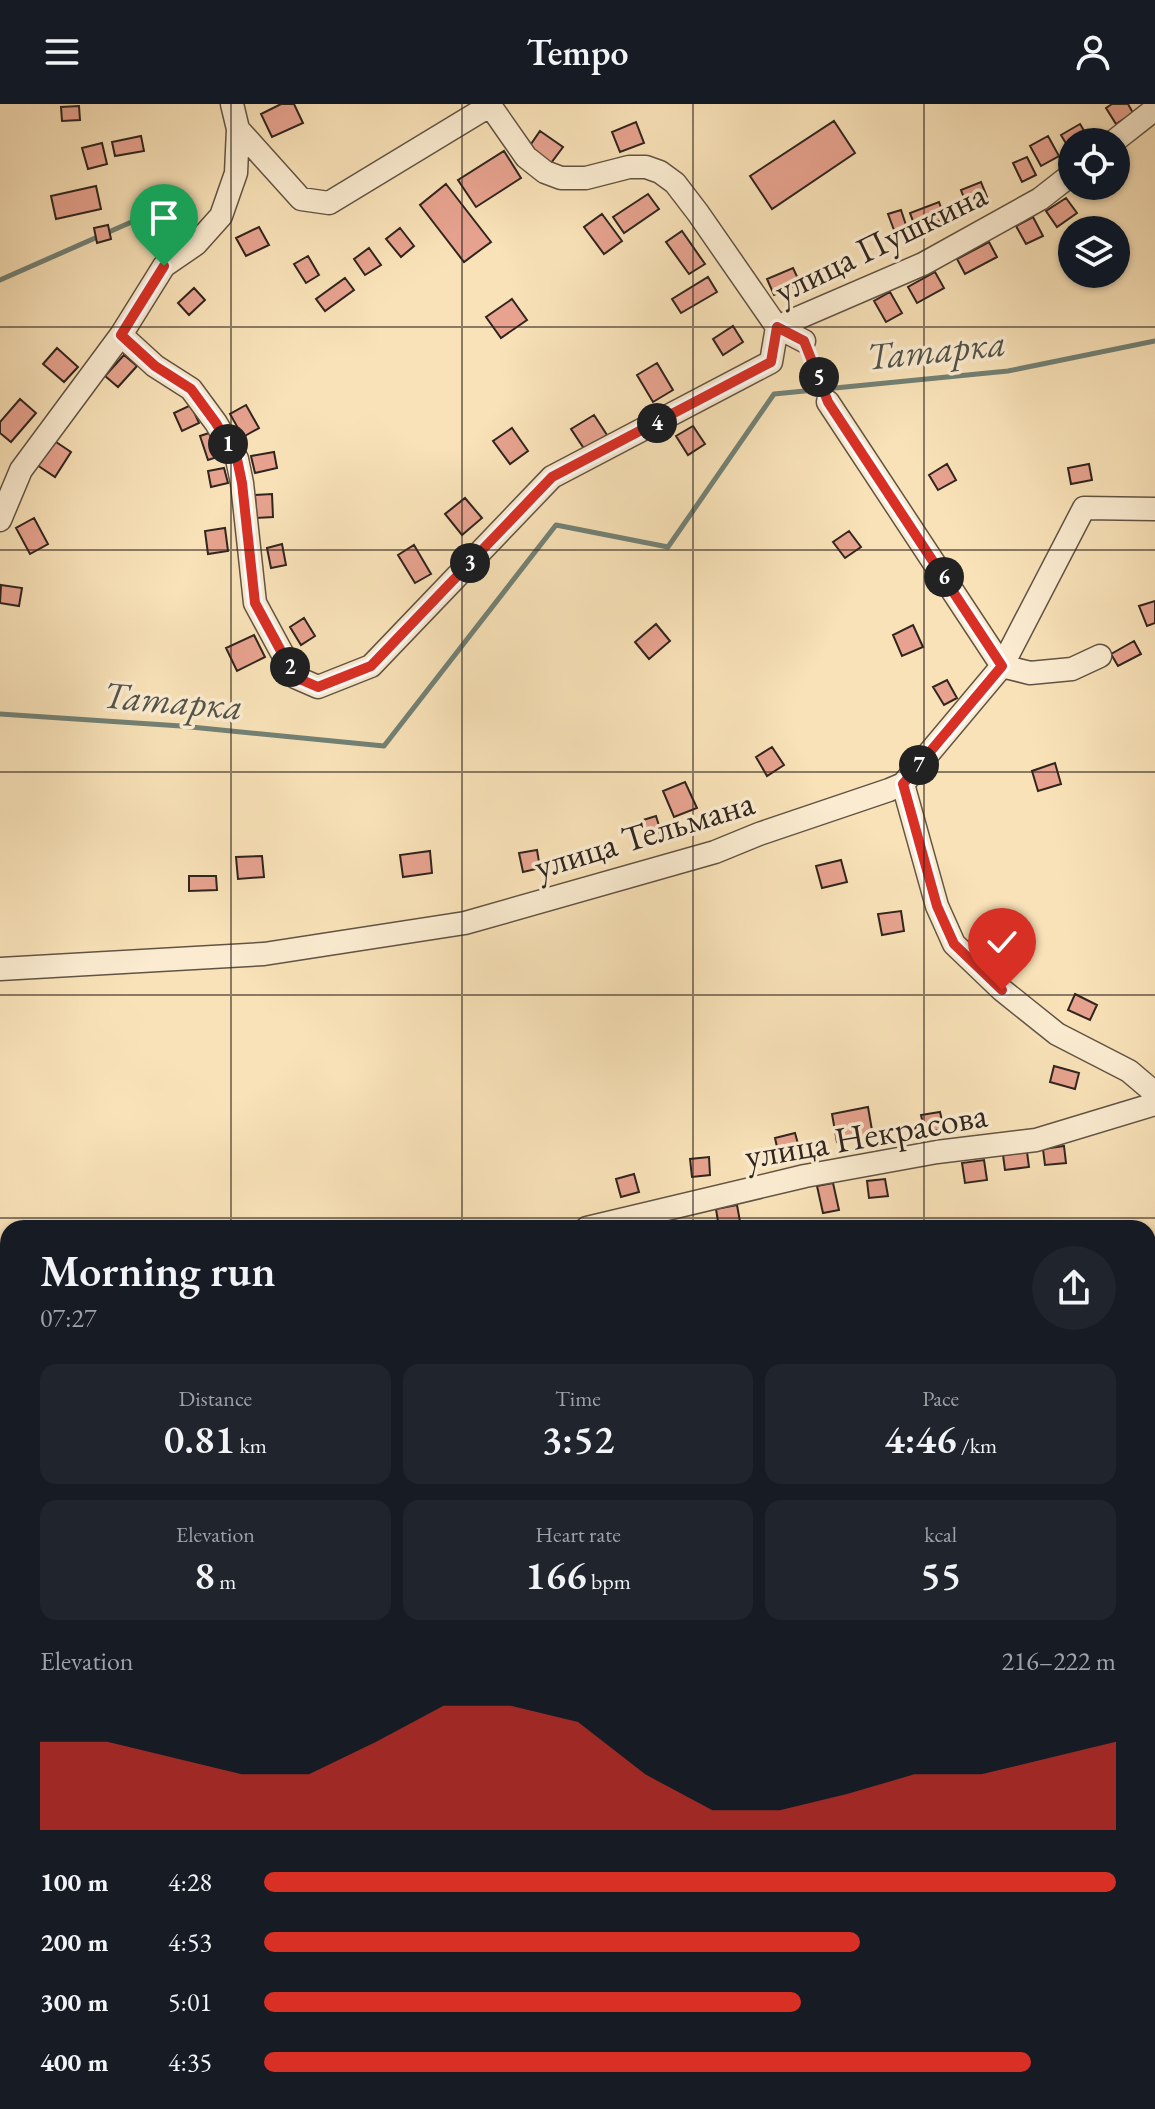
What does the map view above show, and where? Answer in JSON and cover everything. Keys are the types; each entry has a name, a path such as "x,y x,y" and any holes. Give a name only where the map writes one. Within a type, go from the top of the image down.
{"street":[{"path":"0,520 21,470 121,335 164,266 196,244 221,216 236,173 238,129 232,104"},
{"path":"238,129 301,199 329,203 489,105 526,157 545,172 561,178 586,178 629,167 646,167 675,183 777,327 804,341"},
{"path":"1130,129 1155,109"},
{"name":"улица Пушкина","path":"121,335 155,366 191,389 237,459 255,603 295,677 318,687 371,666 552,477 771,362 777,327 923,264 1040,199 1058,185"},
{"path":"828,402 1002,666 1030,673 1072,669 1100,656"},
{"path":"1155,509 1084,508 1002,666 903,784 937,906 954,944 1002,990 1057,1034 1129,1071 1155,1093"},
{"name":"улица Тельмана","path":"0,969 264,954 465,923 715,852 903,784"},
{"name":"улица Некрасова","path":"621,1220 805,1176 937,1152 1036,1140 1155,1104"}],"path":[{"path":"804,341 828,402"}],"building":[{"path":"281,104 294,104 303,123 272,137 261,114"},
{"path":"1112,104 1128,104 1133,113 1116,124 1106,108"},
{"path":"79,106 80,120 62,121 61,107"},
{"path":"834,121 855,153 772,209 750,176"},
{"path":"636,122 644,143 620,152 612,132"},
{"path":"540,131 563,147 551,163 529,147"},
{"path":"141,136 144,151 115,156 112,142"},
{"path":"1048,136 1058,157 1041,166 1030,146"},
{"path":"102,143 107,164 88,169 82,148"},
{"path":"504,151 521,178 476,207 458,180"},
{"path":"1027,157 1036,175 1022,182 1013,163"},
{"path":"981,182 987,197 967,206 961,190"},
{"path":"446,184 491,242 464,262 420,205"},
{"path":"96,186 101,209 56,219 51,196"},
{"path":"648,194 659,209 624,233 613,217"},
{"path":"1067,200 1077,213 1058,216 1057,227 1046,211"},
{"path":"939,202 945,219 916,229 910,213"},
{"path":"901,210 909,234 897,238 888,214"},
{"path":"602,214 622,241 604,254 584,227"},
{"path":"1033,217 1043,236 1026,244 1016,226"},
{"path":"108,225 111,239 97,243 94,228"},
{"path":"259,227 269,245 246,256 236,238"},
{"path":"400,228 414,246 401,257 386,239"},
{"path":"682,231 705,264 689,274 666,242"},
{"path":"989,242 997,257 965,274 957,259"},
{"path":"369,248 381,265 365,275 354,259"},
{"path":"308,256 319,275 306,283 294,264"},
{"path":"793,268 800,283 774,295 767,279"},
{"path":"935,272 944,288 917,303 908,287"},
{"path":"708,277 717,292 681,313 672,299"},
{"path":"345,278 354,290 325,311 316,299"},
{"path":"194,288 205,300 189,315 178,303"},
{"path":"890,292 902,313 886,322 874,301"},
{"path":"512,299 527,320 501,338 486,317"},
{"path":"733,326 743,342 723,355 713,339"},
{"path":"57,348 78,367 64,382 43,364"},
{"path":"124,355 137,366 118,387 105,376"},
{"path":"657,363 673,390 653,402 637,375"},
{"path":"20,399 36,413 11,442 0,433 0,422"},
{"path":"191,405 199,423 182,431 174,413"},
{"path":"246,405 259,428 243,437 230,414"},
{"path":"594,415 607,435 585,450 571,429"},
{"path":"693,426 705,444 688,455 676,436"},
{"path":"512,428 528,451 510,464 493,441"},
{"path":"215,431 223,455 208,460 200,436"},
{"path":"53,440 71,452 55,477 37,465"},
{"path":"274,452 277,468 255,473 251,456"},
{"path":"947,464 956,480 938,490 929,475"},
{"path":"1089,464 1092,480 1071,484 1068,468"},
{"path":"224,468 228,483 211,487 208,471"},
{"path":"272,494 273,517 256,518 255,495"},
{"path":"465,498 482,518 462,535 445,514"},
{"path":"34,518 48,544 30,554 16,528"},
{"path":"225,528 228,551 208,554 205,531"},
{"path":"849,531 861,547 845,558 833,542"},
{"path":"282,544 286,565 271,568 267,548"},
{"path":"414,545 431,574 415,583 398,555"},
{"path":"1,585 22,588 19,606 0,603"},
{"path":"1155,601 1155,623 1147,626 1139,606"},
{"path":"304,618 315,636 301,645 290,627"},
{"path":"656,624 670,641 649,659 635,642"},
{"path":"913,625 923,647 902,656 893,635"},
{"path":"254,635 265,657 237,671 226,648"},
{"path":"1134,641 1141,654 1118,666 1111,654"},
{"path":"947,680 957,698 944,705 933,687"},
{"path":"772,747 784,765 767,776 756,757"},
{"path":"1055,763 1061,784 1038,791 1032,771"},
{"path":"685,782 697,808 674,817 663,791"},
{"path":"656,816 661,832 646,838 640,821"},
{"path":"537,850 540,868 523,872 519,853"},
{"path":"430,851 432,873 403,877 400,855"},
{"path":"262,856 264,877 238,879 236,857"},
{"path":"841,860 847,882 822,888 816,866"},
{"path":"189,876 216,876 217,890 189,891"},
{"path":"901,911 904,931 882,935 878,914"},
{"path":"1075,994 1097,1005 1090,1020 1068,1010"},
{"path":"1054,1066 1079,1073 1075,1089 1050,1082"},
{"path":"868,1107 873,1136 837,1142 832,1114"},
{"path":"940,1112 944,1129 925,1133 921,1115"},
{"path":"795,1133 800,1151 779,1156 775,1138"},
{"path":"1064,1146 1066,1163 1045,1165 1043,1149"},
{"path":"1027,1152 1029,1167 1005,1170 1003,1155"},
{"path":"709,1157 710,1175 692,1177 690,1159"},
{"path":"984,1160 987,1180 965,1183 962,1163"},
{"path":"634,1174 639,1192 621,1197 616,1179"},
{"path":"885,1179 888,1196 869,1198 867,1181"},
{"path":"833,1183 839,1210 823,1213 817,1186"},
{"path":"737,1205 740,1220 718,1220 716,1209"}],"waterway":[{"path":"0,280 170,205"},
{"name":"Татарка","path":"0,714 181,726 384,746 556,525 668,547 774,394 1008,371 1155,341"}],"route":[{"path":"164,266 121,335 155,366 191,389 237,459 250,541 255,603 295,677 318,687 371,666 552,477 771,362 777,327 804,341 828,402 1002,666 903,784 937,906 954,944 1002,990"}]}
